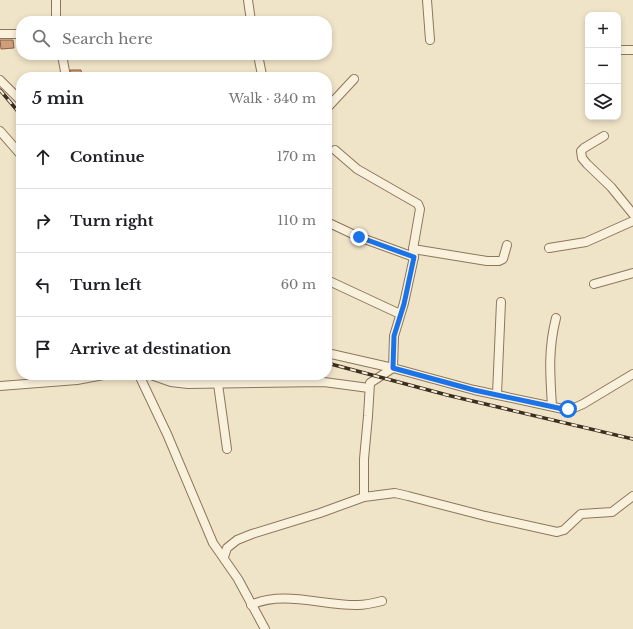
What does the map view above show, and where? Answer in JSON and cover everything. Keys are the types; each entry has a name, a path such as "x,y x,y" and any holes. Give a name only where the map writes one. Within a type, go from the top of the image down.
{"street":[{"path":"56,0 56,16"},
{"path":"248,0 250,16"},
{"path":"427,0 430,40"},
{"path":"0,34 16,34"},
{"path":"622,50 633,50"},
{"path":"63,60 65,72"},
{"path":"259,60 261,72"},
{"path":"332,103 354,79"},
{"path":"0,80 16,96"},
{"path":"0,131 16,149"},
{"path":"604,136 584,148 581,151 582,158 612,187 633,214"},
{"path":"335,150 357,169 419,206 420,212 414,253 404,304 394,336 393,368"},
{"path":"549,248 586,242 633,221"},
{"path":"332,224 359,237 414,253 499,261 505,256 507,245"},
{"path":"594,284 633,273"},
{"path":"332,282 400,314"},
{"path":"497,394 501,302"},
{"path":"552,406 550,353 551,337 556,318"},
{"path":"332,354 393,368 474,390 563,409 574,408 605,392 633,374"},
{"path":"364,497 364,459 370,383 393,368"},
{"path":"0,386 77,380"},
{"path":"141,380 167,434 213,542 238,579 265,629"},
{"path":"165,380 188,384 324,382 369,388"},
{"path":"185,380 188,384"},
{"path":"218,384 227,449"},
{"path":"224,557 227,548 237,540 364,497 395,493 485,516 561,532 580,514 612,512 633,496"},
{"path":"251,605 259,601 272,598 351,605 369,604 382,601"}],"building":[{"path":"0,40 13,40 14,48 1,49"},
{"path":"70,70 81,70 81,72 70,72"}],"railway":[{"path":"0,90 16,109"},
{"path":"332,364 447,395 633,439"}],"route":[{"path":"359,237 414,257 404,304 394,336 393,368 474,390 568,409"}]}
